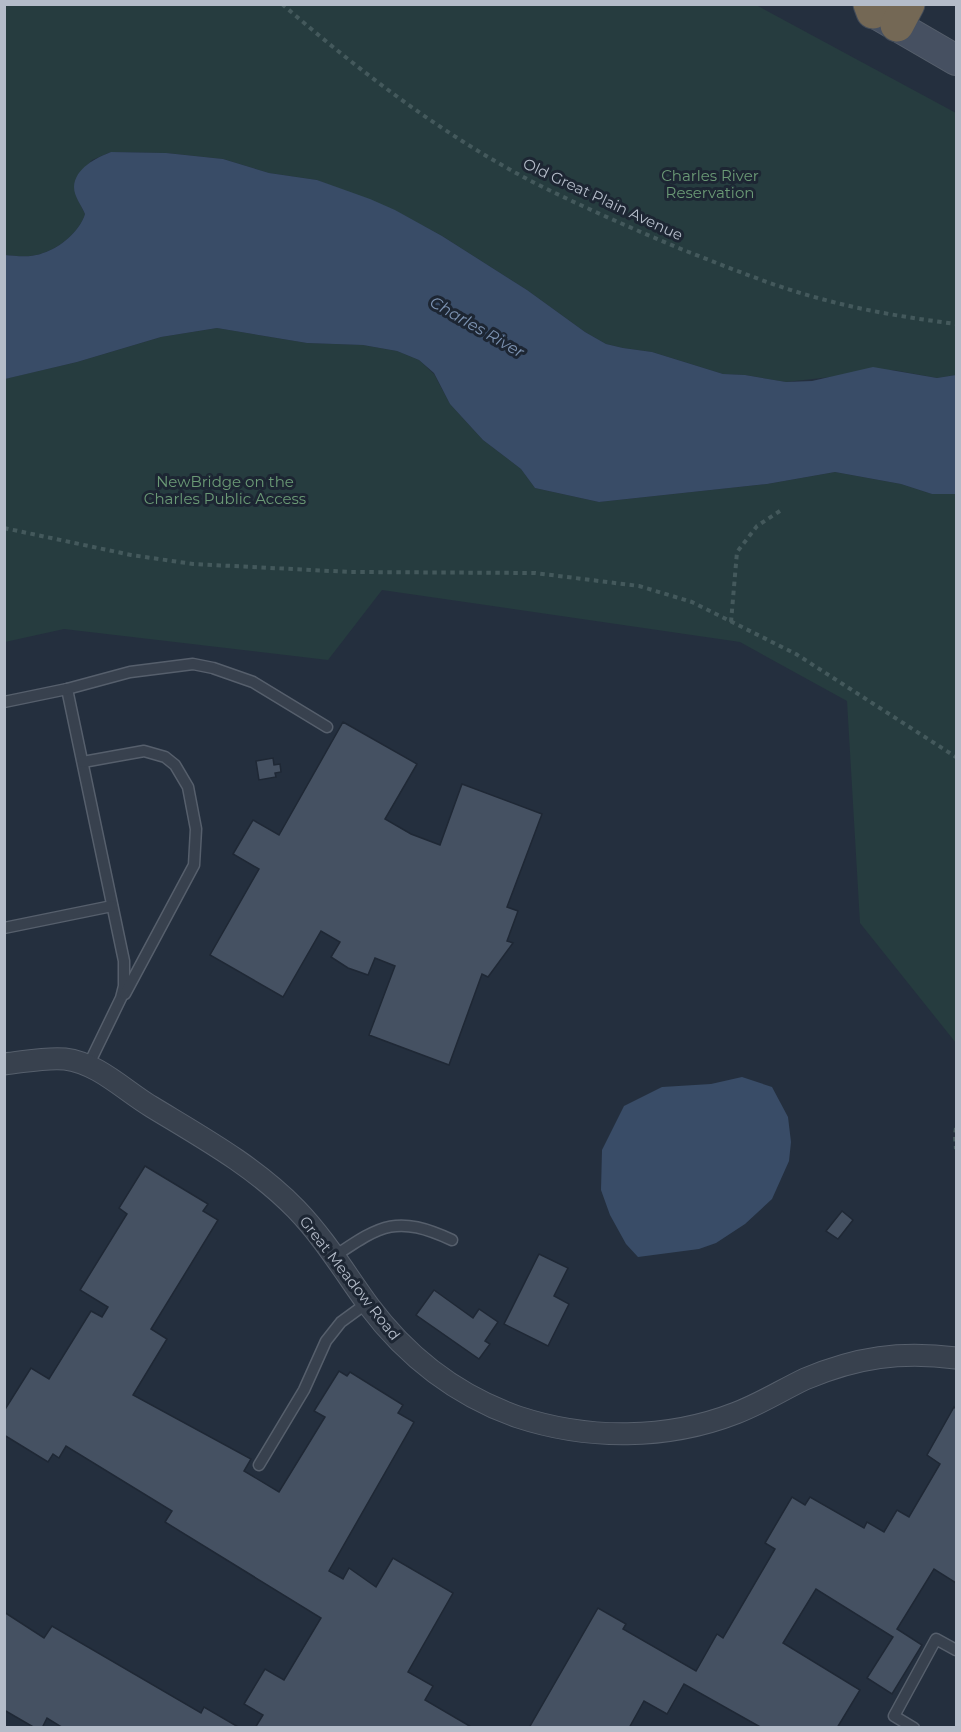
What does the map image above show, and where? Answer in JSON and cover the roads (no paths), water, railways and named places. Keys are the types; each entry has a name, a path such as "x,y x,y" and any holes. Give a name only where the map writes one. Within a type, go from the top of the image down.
{"main road":[{"path":"882,10 957,60"}],"street":[{"name":"Great Meadow Road","path":"4,1064 64,1059 88,1066 136,1098 229,1153 262,1177 302,1216 335,1256 382,1323 413,1355 431,1370 470,1395 514,1415 581,1432 603,1434 647,1432 715,1420 756,1404 805,1380 864,1359 919,1355 957,1358"}],"lane":[{"path":"4,702 67,689 130,672 193,664 213,668 254,682 327,727"},
{"path":"67,689 124,967 124,986 116,1011"},
{"path":"83,762 144,751 165,757 175,765 188,787 197,843 194,865 88,1066"},
{"path":"4,928 112,906"},
{"path":"335,1256 369,1233 393,1225 419,1228 452,1240"},
{"path":"259,1465 304,1390 326,1341 341,1322 367,1303"},
{"path":"914,1728 894,1716 936,1639 957,1650"}],"water":[{"name":"Charles River","path":"111,152 166,153 223,159 269,173 317,180 370,199 442,236 606,344 652,352 723,374 786,382 812,381 873,367 937,378 956,375 956,494 932,494 901,484 835,472 767,484 599,502 535,488 521,469 483,440 450,404 434,373 419,360 397,351 363,345 307,343 217,328 161,337 77,362 5,379 5,255 38,255 49,251 68,238 79,227 85,214 74,191 78,174 93,161"},
{"path":"742,1077 772,1087 788,1117 791,1142 789,1161 772,1199 745,1224 716,1243 699,1249 638,1257 626,1244 610,1215 601,1190 602,1150 624,1106 662,1087 711,1084"}],"park label":[{"name":"Charles River Reservation","path":"710,184"},
{"name":"NewBridge on the Charles Public Access","path":"225,490"}]}
